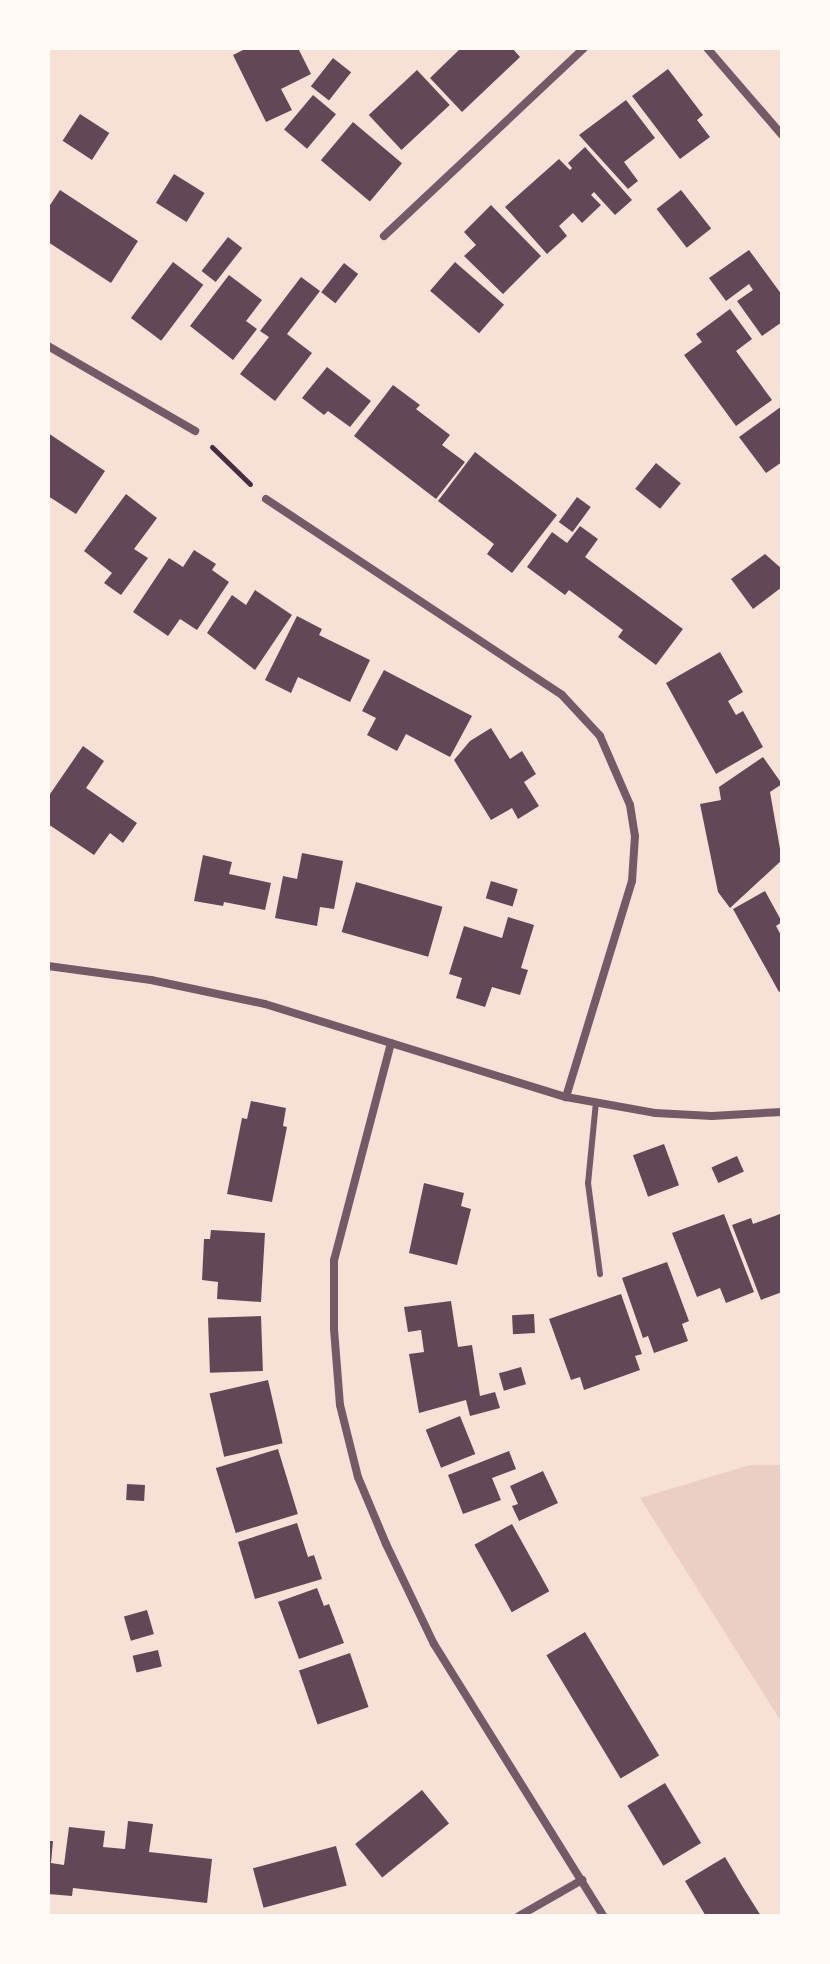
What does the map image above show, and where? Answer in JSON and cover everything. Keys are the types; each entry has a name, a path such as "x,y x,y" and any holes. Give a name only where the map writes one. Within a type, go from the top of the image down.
{"street":[{"path":"384,236 584,48"},
{"path":"707,48 782,135"},
{"path":"48,346 195,431"},
{"path":"266,499 562,695 600,736 630,805 635,836 632,881 566,1097"},
{"path":"48,966 151,980 265,1004 566,1097 655,1113 712,1116 782,1112"},
{"path":"391,1043 334,1260 334,1329 340,1405 358,1477 434,1644 603,1916"},
{"path":"519,1916 582,1880"}],"lane":[{"path":"596,1102 588,1183 600,1274"}],"path":[{"path":"195,431 266,499"}],"shaded area":[{"path":"750,1465 782,1465 782,1723 640,1498"}],"building":[{"path":"247,48 298,48 311,74 281,89 292,110 266,122 233,55"},
{"path":"461,48 512,48 520,57 462,112 430,78"},
{"path":"333,58 351,72 329,101 311,86"},
{"path":"668,69 703,115 697,120 710,137 680,159 632,96"},
{"path":"417,70 450,105 401,150 369,115"},
{"path":"313,95 336,114 307,149 284,129"},
{"path":"626,100 655,138 624,162 638,181 628,189 579,135"},
{"path":"80,114 109,133 92,160 63,141"},
{"path":"353,122 402,163 370,201 321,160"},
{"path":"585,147 632,200 615,215 594,192 591,195 601,205 582,223 573,213 559,226 567,236 547,254 505,207 559,159 570,170 572,168 568,163"},
{"path":"174,174 205,193 187,222 156,203"},
{"path":"60,190 138,241 111,283 48,242 48,208"},
{"path":"681,190 711,229 687,248 657,209"},
{"path":"491,205 541,256 503,294 464,256 476,245 464,232"},
{"path":"228,237 242,248 216,282 202,271"},
{"path":"749,250 782,295 782,322 762,336 737,301 753,290 749,284 726,301 709,278"},
{"path":"173,262 203,285 161,341 131,318"},
{"path":"455,262 504,305 479,333 430,291"},
{"path":"344,263 358,274 335,303 321,292"},
{"path":"229,275 262,300 246,321 257,329 233,360 190,326"},
{"path":"301,277 320,291 287,334 312,353 275,401 240,374 269,337 260,331"},
{"path":"730,309 752,339 736,351 772,400 736,426 684,355 702,342 696,334"},
{"path":"327,367 371,401 350,427 328,411 324,415 302,398"},
{"path":"393,385 420,405 416,409 450,435 442,445 465,462 436,499 354,436"},
{"path":"782,406 782,462 766,473 739,437"},
{"path":"48,433 105,471 76,514 48,496"},
{"path":"475,452 557,515 512,573 487,554 494,544 438,501"},
{"path":"656,463 681,483 660,509 635,489"},
{"path":"126,494 157,518 134,549 148,558 121,595 104,583 112,573 84,551"},
{"path":"577,497 591,507 573,532 559,522"},
{"path":"580,526 598,539 585,557 683,629 656,665 618,637 623,630 569,590 565,595 527,567 552,532 567,543"},
{"path":"194,550 216,564 212,570 229,582 197,630 180,619 168,636 133,612 169,558 183,567"},
{"path":"765,554 782,569 782,587 753,609 731,579"},
{"path":"255,590 292,615 255,670 207,633 232,595 246,605"},
{"path":"297,616 322,629 319,635 370,660 350,702 298,677 291,693 265,680"},
{"path":"720,652 743,692 728,701 736,715 743,711 763,747 716,774 666,683"},
{"path":"384,670 472,716 450,757 406,734 397,751 367,735 376,718 362,711"},
{"path":"491,728 510,759 522,751 536,774 524,782 539,806 518,819 512,808 491,820 454,760 470,741"},
{"path":"83,746 104,761 86,788 137,823 123,843 110,833 94,855 48,824 48,797"},
{"path":"763,757 782,784 770,792 782,860 730,908 718,892 700,804 721,800 719,787"},
{"path":"302,853 343,861 334,909 320,907 317,926 275,918 283,876 297,879"},
{"path":"203,855 232,862 229,874 271,883 265,910 224,902 223,906 194,901"},
{"path":"491,881 518,889 513,906 486,898"},
{"path":"356,882 443,907 428,957 342,932"},
{"path":"765,891 782,922 776,926 782,937 782,990 779,992 733,909"},
{"path":"508,917 534,925 521,968 528,970 520,995 492,987 485,1007 456,998 462,978 449,974 464,926 502,938"},
{"path":"251,1101 286,1108 283,1126 287,1127 272,1202 227,1194 242,1118 247,1119"},
{"path":"664,1144 679,1185 648,1197 633,1155"},
{"path":"737,1156 744,1172 718,1183 711,1167"},
{"path":"424,1183 464,1193 461,1206 471,1209 457,1265 409,1253"},
{"path":"724,1214 754,1292 726,1303 720,1288 697,1297 672,1233"},
{"path":"780,1214 782,1292 761,1300 732,1225 751,1218 753,1224"},
{"path":"211,1230 265,1233 261,1302 217,1299 218,1282 202,1280 204,1239 210,1239"},
{"path":"667,1262 689,1321 682,1324 688,1341 654,1353 648,1336 643,1338 622,1278"},
{"path":"621,1294 642,1354 635,1356 640,1370 584,1390 580,1377 571,1380 549,1319"},
{"path":"451,1301 458,1347 472,1345 480,1396 495,1392 500,1408 470,1416 466,1400 419,1413 409,1354 424,1352 421,1330 408,1332 404,1307"},
{"path":"534,1314 535,1333 513,1334 512,1315"},
{"path":"261,1316 263,1371 210,1373 208,1318"},
{"path":"521,1367 526,1384 504,1391 499,1373"},
{"path":"268,1380 283,1443 224,1457 210,1393"},
{"path":"460,1416 475,1454 441,1468 426,1430"},
{"path":"278,1449 298,1514 236,1533 216,1468"},
{"path":"509,1451 516,1469 492,1478 501,1500 463,1514 448,1475"},
{"path":"543,1471 558,1503 519,1521 512,1506 518,1504 510,1486"},
{"path":"127,1484 145,1485 144,1501 126,1500"},
{"path":"297,1523 308,1557 314,1555 322,1579 255,1599 238,1542"},
{"path":"512,1524 549,1591 512,1612 474,1545"},
{"path":"317,1588 324,1606 329,1604 344,1643 299,1659 278,1602"},
{"path":"147,1610 154,1634 131,1641 124,1617"},
{"path":"585,1632 659,1755 621,1779 546,1655"},
{"path":"158,1650 162,1667 136,1672 133,1656"},
{"path":"350,1653 369,1707 317,1724 299,1671"},
{"path":"665,1783 701,1843 663,1866 627,1806"},
{"path":"422,1790 449,1823 382,1878 355,1844"},
{"path":"128,1821 153,1824 149,1852 212,1859 207,1903 73,1888 72,1896 48,1894 48,1841 53,1841 51,1863 64,1865 69,1827 105,1831 103,1847 125,1849"},
{"path":"336,1846 347,1886 264,1908 253,1868"},
{"path":"725,1857 761,1916 706,1916 704,1913 685,1881"}]}
